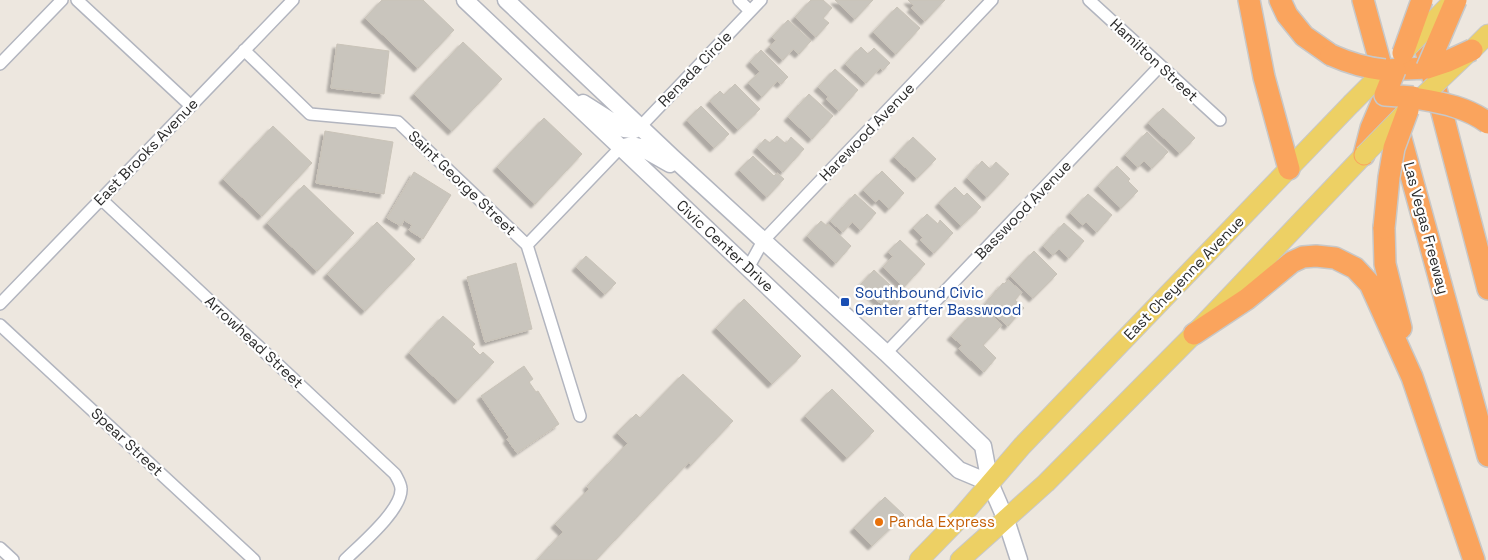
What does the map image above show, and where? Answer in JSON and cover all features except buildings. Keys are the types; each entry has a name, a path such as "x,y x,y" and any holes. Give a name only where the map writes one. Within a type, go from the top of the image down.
{"highway":[{"path":"1249,0 1264,77 1289,169"},
{"path":"1280,0 1287,15 1304,36 1331,55 1348,63 1369,68 1394,64 1427,68 1472,50"},
{"name":"Las Vegas Freeway","path":"1363,0 1488,456"},
{"path":"1413,0 1488,289"},
{"path":"1364,155 1371,128 1385,94 1394,64 1422,0"},
{"path":"1412,377 1386,264 1384,228 1389,177 1394,148 1455,0"},
{"path":"1351,104 1385,94 1414,102 1450,105 1464,109 1488,123"},
{"path":"1194,334 1247,298 1292,262 1303,257 1335,258 1355,268 1370,284 1412,377 1474,560"}],"main road":[{"name":"Civic Center Drive","path":"465,0 959,470 990,483"},
{"name":"Civic Center Drive","path":"506,0 640,127 886,353 983,446 990,483 1006,520 1019,560"},
{"name":"East Cheyenne Avenue","path":"919,560 961,517 1022,446 1351,104 1394,64 1455,0"},
{"path":"960,560 1046,483 1194,334 1414,102 1488,34"},
{"path":"552,82 624,129 634,130 640,127"},
{"path":"620,148 632,145 640,147 700,182"}],"street":[{"path":"0,64 62,0"},
{"path":"77,0 191,106"},
{"name":"East Brooks Avenue","path":"0,304 293,0"},
{"path":"739,0 750,11"},
{"name":"Renada Circle","path":"640,127 761,0"},
{"name":"Harewood Avenue","path":"748,268 763,240 992,0"},
{"name":"Hamilton Street","path":"1089,0 1220,120"},
{"name":"Saint George Street","path":"244,50 310,114 398,122 527,245 580,416"},
{"name":"Basswood Avenue","path":"886,353 1160,66"},
{"path":"527,245 620,148"},
{"name":"Arrowhead Street","path":"101,199 395,474 401,488 398,502 388,516 345,560"},
{"name":"Spear Street","path":"0,325 254,560"},
{"path":"0,548 13,560"}],"place":[{"name":"Southbound Civic Center after Basswood","path":"845,302"},
{"name":"Panda Express","path":"879,522"}]}
